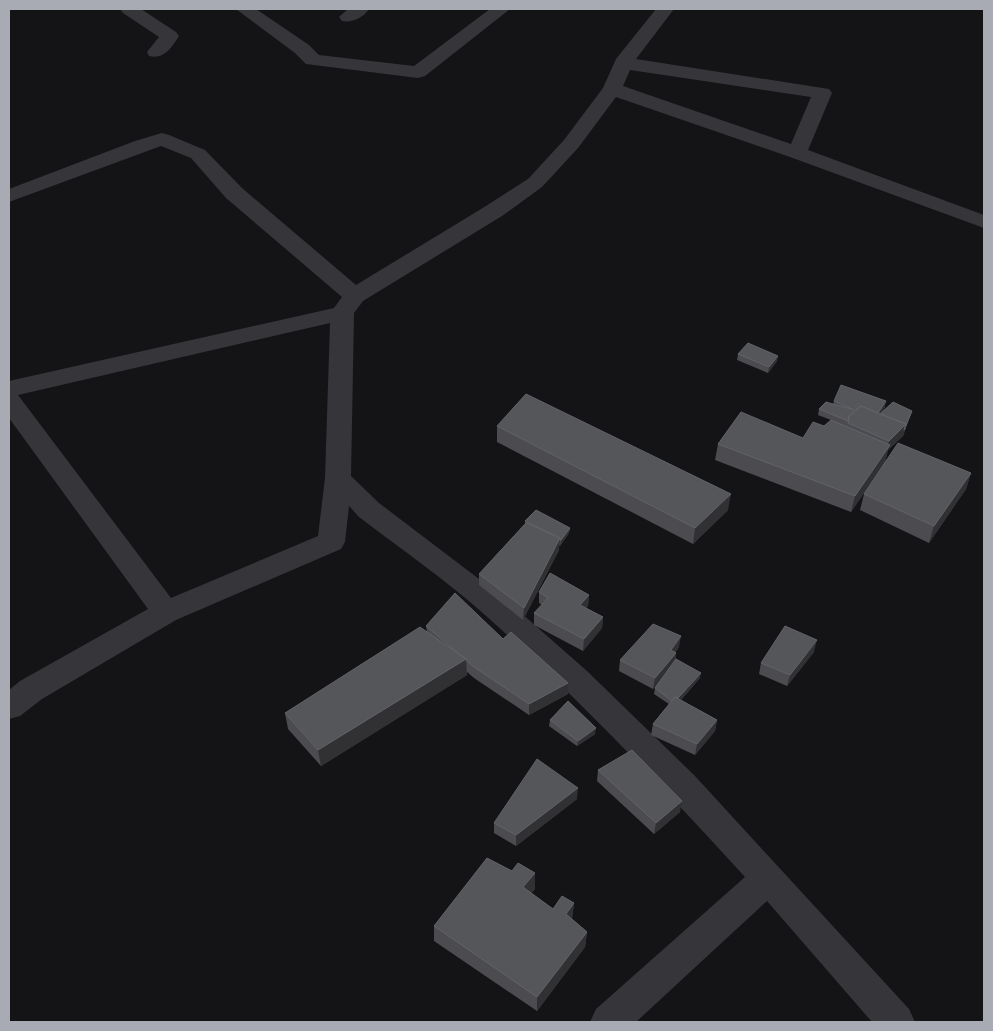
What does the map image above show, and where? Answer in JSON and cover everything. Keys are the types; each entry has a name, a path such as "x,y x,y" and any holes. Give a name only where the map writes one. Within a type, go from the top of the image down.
{"street":[{"path":"129,9 170,36 156,52"},
{"path":"245,9 302,49 313,60 418,72 502,9"},
{"path":"9,389 348,305 535,183 572,144 612,89 623,64 656,10"},
{"path":"623,64 822,93 797,152"},
{"path":"612,89 797,152 984,222"},
{"path":"9,196 162,139 198,154 234,193 348,305 338,478 331,542 166,612 31,690 9,707"},
{"path":"9,400 166,612"},
{"path":"338,478 369,510 494,606 576,680 683,786 896,1022"},
{"path":"609,1022 768,878"}],"building":[{"path":"748,343 778,356 769,367 738,354"},
{"path":"841,385 886,401 878,413 861,406 849,416 848,421 819,409 826,402 854,410 834,401"},
{"path":"526,394 731,494 695,528 497,426"},
{"path":"893,402 912,411 904,430 906,424 880,414"},
{"path":"861,406 906,424 889,441 848,423 849,416"},
{"path":"741,412 803,438 813,422 824,426 831,420 890,445 855,496 718,444"},
{"path":"898,443 971,473 934,526 864,494"},
{"path":"536,510 570,528 561,540 525,521"},
{"path":"526,523 560,538 524,608 479,574"},
{"path":"550,573 589,595 580,605 603,617 584,639 534,613 548,598 539,592"},
{"path":"455,593 503,639 511,632 568,683 529,704 474,667 426,626"},
{"path":"653,624 681,636 671,650 676,653 655,678 620,660"},
{"path":"785,626 817,640 790,675 761,663"},
{"path":"420,627 466,659 318,750 285,713"},
{"path":"676,659 701,673 678,698 675,697 672,701 655,688"},
{"path":"675,697 717,720 697,744 653,724"},
{"path":"568,701 596,728 578,741 550,720"},
{"path":"632,750 682,801 656,823 598,770"},
{"path":"537,759 578,788 516,835 494,823"},
{"path":"487,858 512,871 518,863 535,873 523,887 553,909 562,896 574,903 566,914 587,932 537,997 434,926"}]}
